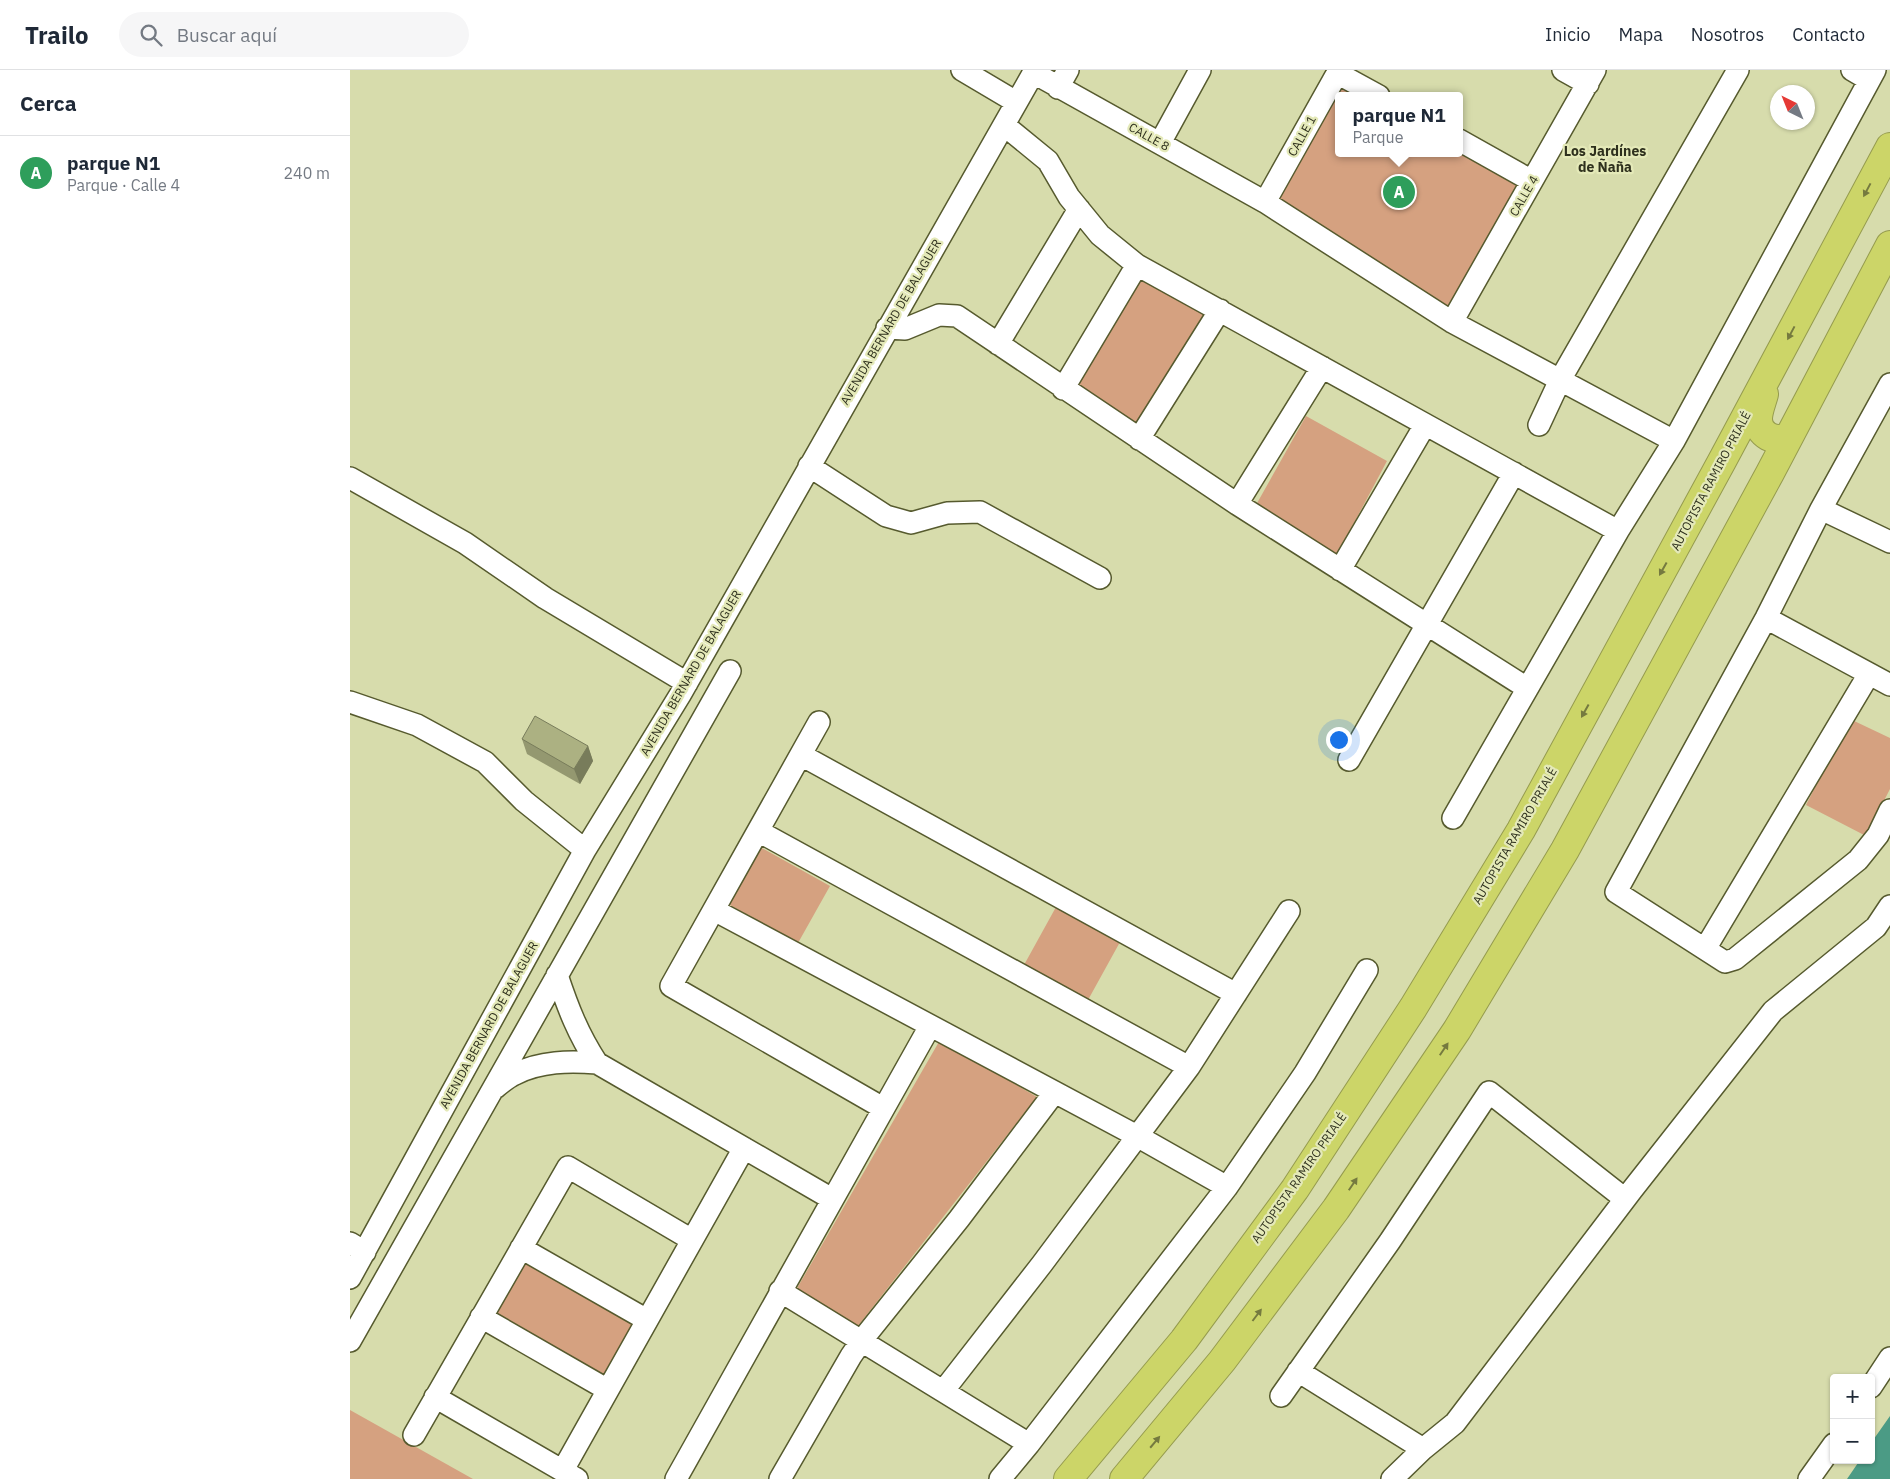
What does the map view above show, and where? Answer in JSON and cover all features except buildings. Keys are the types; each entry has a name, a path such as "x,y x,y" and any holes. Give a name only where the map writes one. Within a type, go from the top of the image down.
{"highway":[{"name":"AUTOPISTA RAMIRO PRIALÉ","path":"1068,1479 1184,1340 1295,1189 1413,1008 1521,830 1890,147"},
{"path":"1124,1479 1222,1361 1336,1209 1457,1030 1565,850 1890,245"},
{"path":"1769,373 1758,417 1760,428 1768,436 1779,440 1788,437"}],"street":[{"path":"962,70 1016,102"},
{"path":"1160,143 1200,70"},
{"path":"1563,70 1591,77"},
{"path":"1539,425 1560,380 1738,70"},
{"name":"AVENIDA BERNARD DE BALAGUER","path":"350,1278 358,1247 585,850 683,689 1034,71"},
{"name":"CALLE 8","path":"1034,71 1063,79 1160,143 1265,202 1452,322 1674,441"},
{"path":"1338,71 1372,92"},
{"name":"CALLE 1","path":"1265,202 1338,71"},
{"path":"1453,818 1618,531 1674,441 1865,73"},
{"name":"CALLE 4","path":"1452,322 1591,77"},
{"path":"1004,125 1048,161 1069,196 1100,235 1138,265 1618,531"},
{"path":"1463,142 1532,181"},
{"path":"998,344 1079,208"},
{"path":"1064,389 1138,265"},
{"path":"1139,438 1220,310"},
{"path":"887,328 905,329 939,315 957,316 1237,504 1527,688"},
{"path":"1237,504 1322,367"},
{"path":"1890,384 1821,509 1766,618 1616,892 1725,962 1735,959 1858,860 1878,835 1890,810"},
{"path":"1340,570 1424,425"},
{"path":"809,466 886,516 911,523 947,513 980,512 1100,578"},
{"path":"1349,760 1428,626 1514,473"},
{"path":"350,478 465,542 545,598 683,689 695,733"},
{"path":"1821,509 1890,542"},
{"path":"1766,618 1890,685"},
{"path":"350,1341 360,1305 492,1090 730,671"},
{"path":"1705,949 1869,674"},
{"path":"350,702 417,725 486,762 524,801 585,850"},
{"path":"820,722 671,986 883,1108"},
{"path":"801,755 1236,994"},
{"path":"758,831 1188,1067"},
{"path":"1392,1479 1423,1449 1455,1423 1625,1199 1773,1011 1876,927 1890,906"},
{"path":"714,910 1137,1136 1226,1187"},
{"path":"944,1390 1042,1264 1188,1067 1290,911"},
{"path":"1000,1479 1029,1444 1226,1187 1305,1073 1367,970"},
{"path":"557,975 569,1011 581,1038 597,1063"},
{"path":"676,1479 930,1026"},
{"path":"492,1090 514,1074 541,1065 571,1061 597,1063 832,1200"},
{"path":"1281,1396 1390,1241 1489,1092 1625,1199"},
{"path":"780,1479 862,1340 959,1219 1054,1093"},
{"path":"435,1397 570,1475 608,1390 744,1148"},
{"path":"414,1435 568,1167 692,1240"},
{"path":"521,1248 647,1320"},
{"path":"780,1291 944,1390 1029,1444"},
{"path":"482,1317 608,1390"},
{"path":"1875,1381 1890,1358"},
{"path":"1298,1372 1423,1449"},
{"path":"1810,1479 1830,1450"}],"shaded area":[{"path":"1342,82 1360,92 1336,92"},
{"path":"1335,94 1335,157 1463,157 1463,149 1522,183 1450,312 1275,201"},
{"path":"1141,276 1211,314 1137,430 1073,386"},
{"path":"1306,416 1387,461 1337,555 1256,505"},
{"path":"1850,719 1890,738 1890,789 1866,836 1806,805"},
{"path":"760,847 830,886 798,943 728,904"},
{"path":"1056,907 1120,942 1088,1000 1024,965"},
{"path":"940,1040 1037,1097 858,1326 796,1290"},
{"path":"530,1262 639,1325 607,1381 497,1320 495,1310 522,1263"},
{"path":"350,1410 473,1479 350,1479"}],"water":[{"path":"1890,1416 1890,1479 1847,1479 1857,1464 1875,1464 1875,1437"}],"place":[{"name":"parque N1","path":"1399,192"}],"district":[{"name":"Los Jardínes de Ñaña","path":"1605,159"}]}
